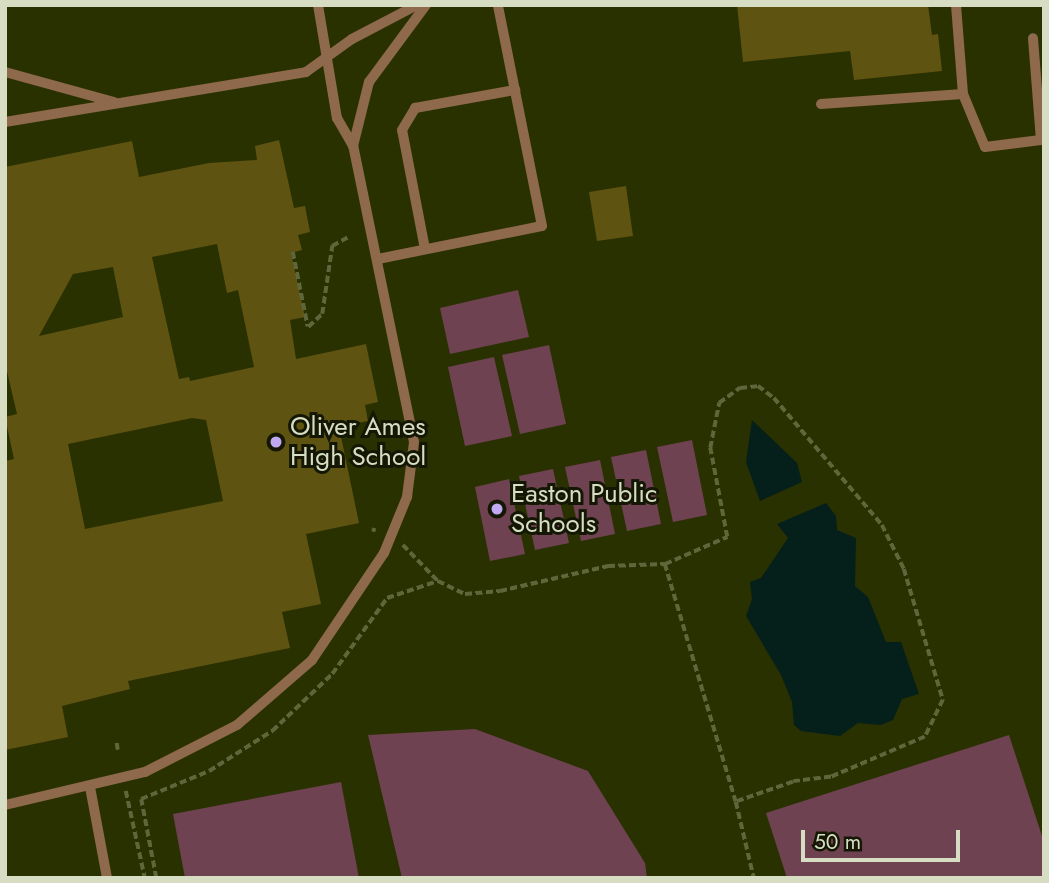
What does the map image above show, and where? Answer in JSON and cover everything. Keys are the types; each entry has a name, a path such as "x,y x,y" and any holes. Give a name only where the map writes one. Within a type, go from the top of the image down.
{"lane":[{"path":"5,805 90,787 191,752 273,699 332,636 393,534 411,482 414,442 353,146 337,118 318,5"},
{"path":"5,122 280,78 309,71 352,39 417,5"},
{"path":"353,146 369,82 426,5"},
{"path":"377,259 542,226 498,5"},
{"path":"956,5 962,94 985,147 1041,140 1033,37"},
{"path":"5,72 123,103"},
{"path":"425,248 402,130 415,108 515,90"},
{"path":"821,104 962,94"},
{"path":"90,787 107,878"}],"path":[{"path":"293,252 308,327 322,314 332,246 348,237"},
{"path":"393,534 438,581 465,594 500,591 608,566 665,564 727,537 710,448 719,403 740,388 758,386 774,398 882,524 904,569 941,682 943,700 925,737 831,777 793,782 736,802"},
{"path":"665,564 736,802 754,878"},
{"path":"156,878 141,799 209,771 272,731 332,674 387,598 438,581"},
{"path":"117,743 118,750"},
{"path":"127,797 145,878"}],"shaded area":[{"path":"518,290 529,337 450,354 440,308"},
{"path":"549,345 566,424 520,434 502,355"},
{"path":"494,357 512,436 465,446 448,367"},
{"path":"692,440 707,515 673,522 657,447"},
{"path":"646,450 661,524 627,531 611,457"},
{"path":"600,460 615,534 581,541 565,467"},
{"path":"553,469 569,543 535,550 519,476"},
{"path":"509,479 525,554 490,561 475,487"},
{"path":"475,729 588,771 645,863 647,878 402,878 368,735"},
{"path":"1009,735 1044,842 1044,878 787,878 766,813"},
{"path":"341,782 359,878 185,878 173,814"}],"water":[{"path":"752,420 797,463 802,482 760,501 746,462"},
{"path":"826,503 836,516 837,530 856,538 855,586 868,597 886,642 901,642 919,694 902,699 893,720 881,725 858,723 840,736 801,731 794,725 792,702 781,675 746,616 752,599 750,582 761,578 788,538 777,524"}],"building":[{"path":"737,5 928,5 932,35 938,34 942,71 854,80 850,51 743,62"},
{"name":"Oliver Ames High School","path":"279,140 294,208 305,206 310,232 298,235 302,250 291,253 305,317 290,320 296,359 366,344 378,402 365,405 368,421 339,427 359,523 306,534 321,604 282,612 290,648 128,681 130,689 62,706 68,737 5,750 5,461 14,459 5,417 17,414 5,363 5,167 132,141 139,177 209,163 257,160 255,146","holes":["217,244 227,293 238,290 254,367 190,381 189,377 179,379 152,257","113,267 123,317 39,336 73,274","192,418 206,420 223,501 85,529 68,444"]},
{"path":"626,186 633,236 597,241 589,192"}],"place":[{"name":"Oliver Ames High School","path":"276,442"},
{"name":"Easton Public Schools","path":"497,509"}]}
